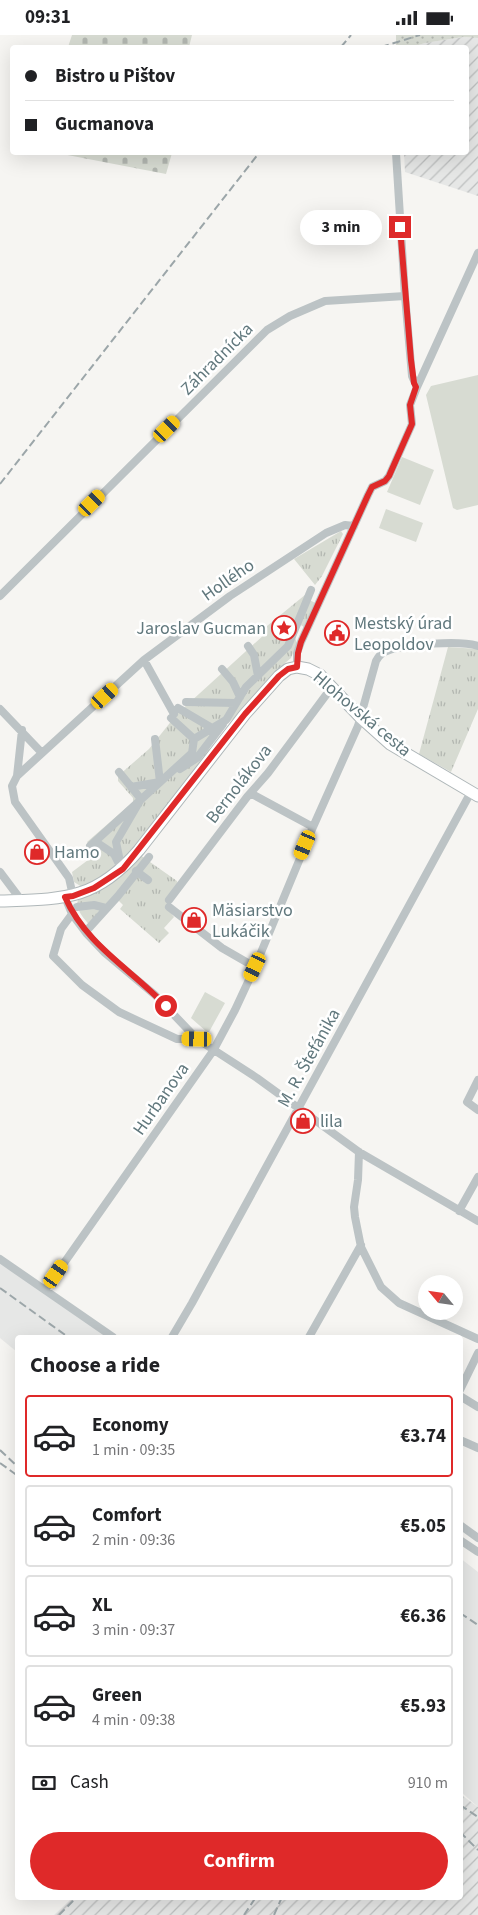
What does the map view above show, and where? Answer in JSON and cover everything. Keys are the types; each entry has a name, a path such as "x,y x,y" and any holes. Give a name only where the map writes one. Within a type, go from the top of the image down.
{"street":[{"path":"396,155 404,296 412,376 416,387"},
{"path":"0,901 69,897 94,888 123,869 245,714 279,676 288,669 297,667 301,642 368,495 372,487 385,481 389,476 412,424 410,405 416,387 478,253"},
{"name":"Záhradnícka","path":"0,596 267,330 325,301 404,296"},
{"name":"Hollého","path":"16,776 144,660 230,596 326,533 345,525 354,526"},
{"path":"116,842 90,846 160,783 197,757 226,720 246,687 288,646 311,590"},
{"name":"Hurbanova","path":"45,1290 213,1051 235,1011 361,718 379,655 403,647 433,644 470,643 478,646"},
{"path":"248,646 254,655 258,676"},
{"path":"144,660 175,713 194,739 197,757"},
{"name":"Hlohovská cesta","path":"297,667 314,672 390,744 475,794"},
{"path":"222,669 233,682 238,700"},
{"name":"Bernolákova","path":"255,967 222,948 169,904 332,687"},
{"path":"186,702 238,700"},
{"path":"0,709 42,753"},
{"path":"175,713 202,723 209,730 210,741"},
{"path":"194,739 226,720"},
{"path":"22,730 16,776 12,785 15,802 69,878 69,897 87,934 155,995 197,1039 213,1051 257,1078 359,1152 478,1221"},
{"path":"155,739 160,783"},
{"path":"119,772 141,799"},
{"path":"131,787 160,783"},
{"path":"252,794 313,827"},
{"name":"M. R. Štefánika","path":"173,1335 475,794"},
{"path":"99,845 114,854 121,866 116,842 141,799"},
{"path":"88,928 118,896 149,857"},
{"path":"125,871 148,880"},
{"path":"0,872 21,901"},
{"path":"106,908 94,905 75,911 61,929 53,956 82,985 119,1012 177,1039 197,1039"},
{"path":"478,1080 467,1102 478,1110"},
{"path":"359,1152 358,1180 354,1207 361,1245 371,1270 381,1287 399,1303 478,1339"},
{"path":"459,1211 478,1177"},
{"path":"310,1335 361,1245"},
{"path":"0,1259 110,1335"},
{"path":"463,1384 478,1353"},
{"path":"463,1398 478,1407"},
{"path":"463,1441 478,1448"},
{"path":"463,1527 478,1538"},
{"path":"463,1541 478,1552"}],"shaded area":[{"path":"463,37 478,38 478,196 405,172 404,155 469,155 469,45 418,45"},
{"path":"0,1262 106,1335 15,1335 15,1350 0,1338"},
{"path":"463,1560 478,1572 478,1807 463,1794"},
{"path":"463,1796 478,1807 478,1915 54,1915 70,1900 463,1900"}],"green space":[{"path":"72,35 192,35 190,45 69,45"},
{"path":"396,35 478,35 478,38 463,37 418,45 396,45"},
{"path":"67,155 171,155 166,174"},
{"path":"478,375 478,505 457,510 453,508 426,395 431,386"},
{"path":"402,457 434,470 420,505 387,492"},
{"path":"386,509 423,523 416,542 379,528"},
{"path":"341,531 343,534 322,576 315,585 294,559"},
{"path":"311,590 308,599 315,603 304,627 299,624 294,635 297,643 291,658 278,669 243,711 227,724 211,744 208,754 133,850 177,881 178,885 167,901 168,908 174,917 164,928 169,933 159,943 120,909 123,905 118,900 92,928 78,909 79,894 82,887 74,882 72,872 96,854 87,842 133,802 133,798 118,781 118,776 149,749 177,714 266,633 267,626"},
{"path":"448,647 478,649 478,709 451,772 419,754"},
{"path":"205,992 225,1003 209,1032 191,1018"}],"railway":[{"path":"343,45 351,35"},
{"path":"388,45 420,35"},
{"path":"0,484 257,155"},
{"path":"0,1288 65,1335"},
{"path":"0,1450 15,1464"},
{"path":"0,1463 15,1474"},
{"path":"463,1615 478,1625"},
{"path":"463,1807 478,1817"},
{"path":"463,1835 478,1850"},
{"path":"59,1915 74,1900"},
{"path":"244,1915 254,1900"},
{"path":"274,1915 281,1900"}],"place":[{"name":"Jaroslav Gucman","path":"284,628"},
{"name":"Mestský úrad Leopoldov","path":"337,633"},
{"name":"Hamo","path":"37,852"},
{"name":"Mäsiarstvo Lukáčik","path":"194,920"},
{"name":"lila","path":"303,1121"}],"route":[{"path":"166,1006 87,934 72,913 65,897 94,888 123,869 245,714 279,676 288,669 297,667 301,642 368,495 372,487 385,481 389,476 412,424 410,405 416,387 412,376 404,296 400,227"}]}
